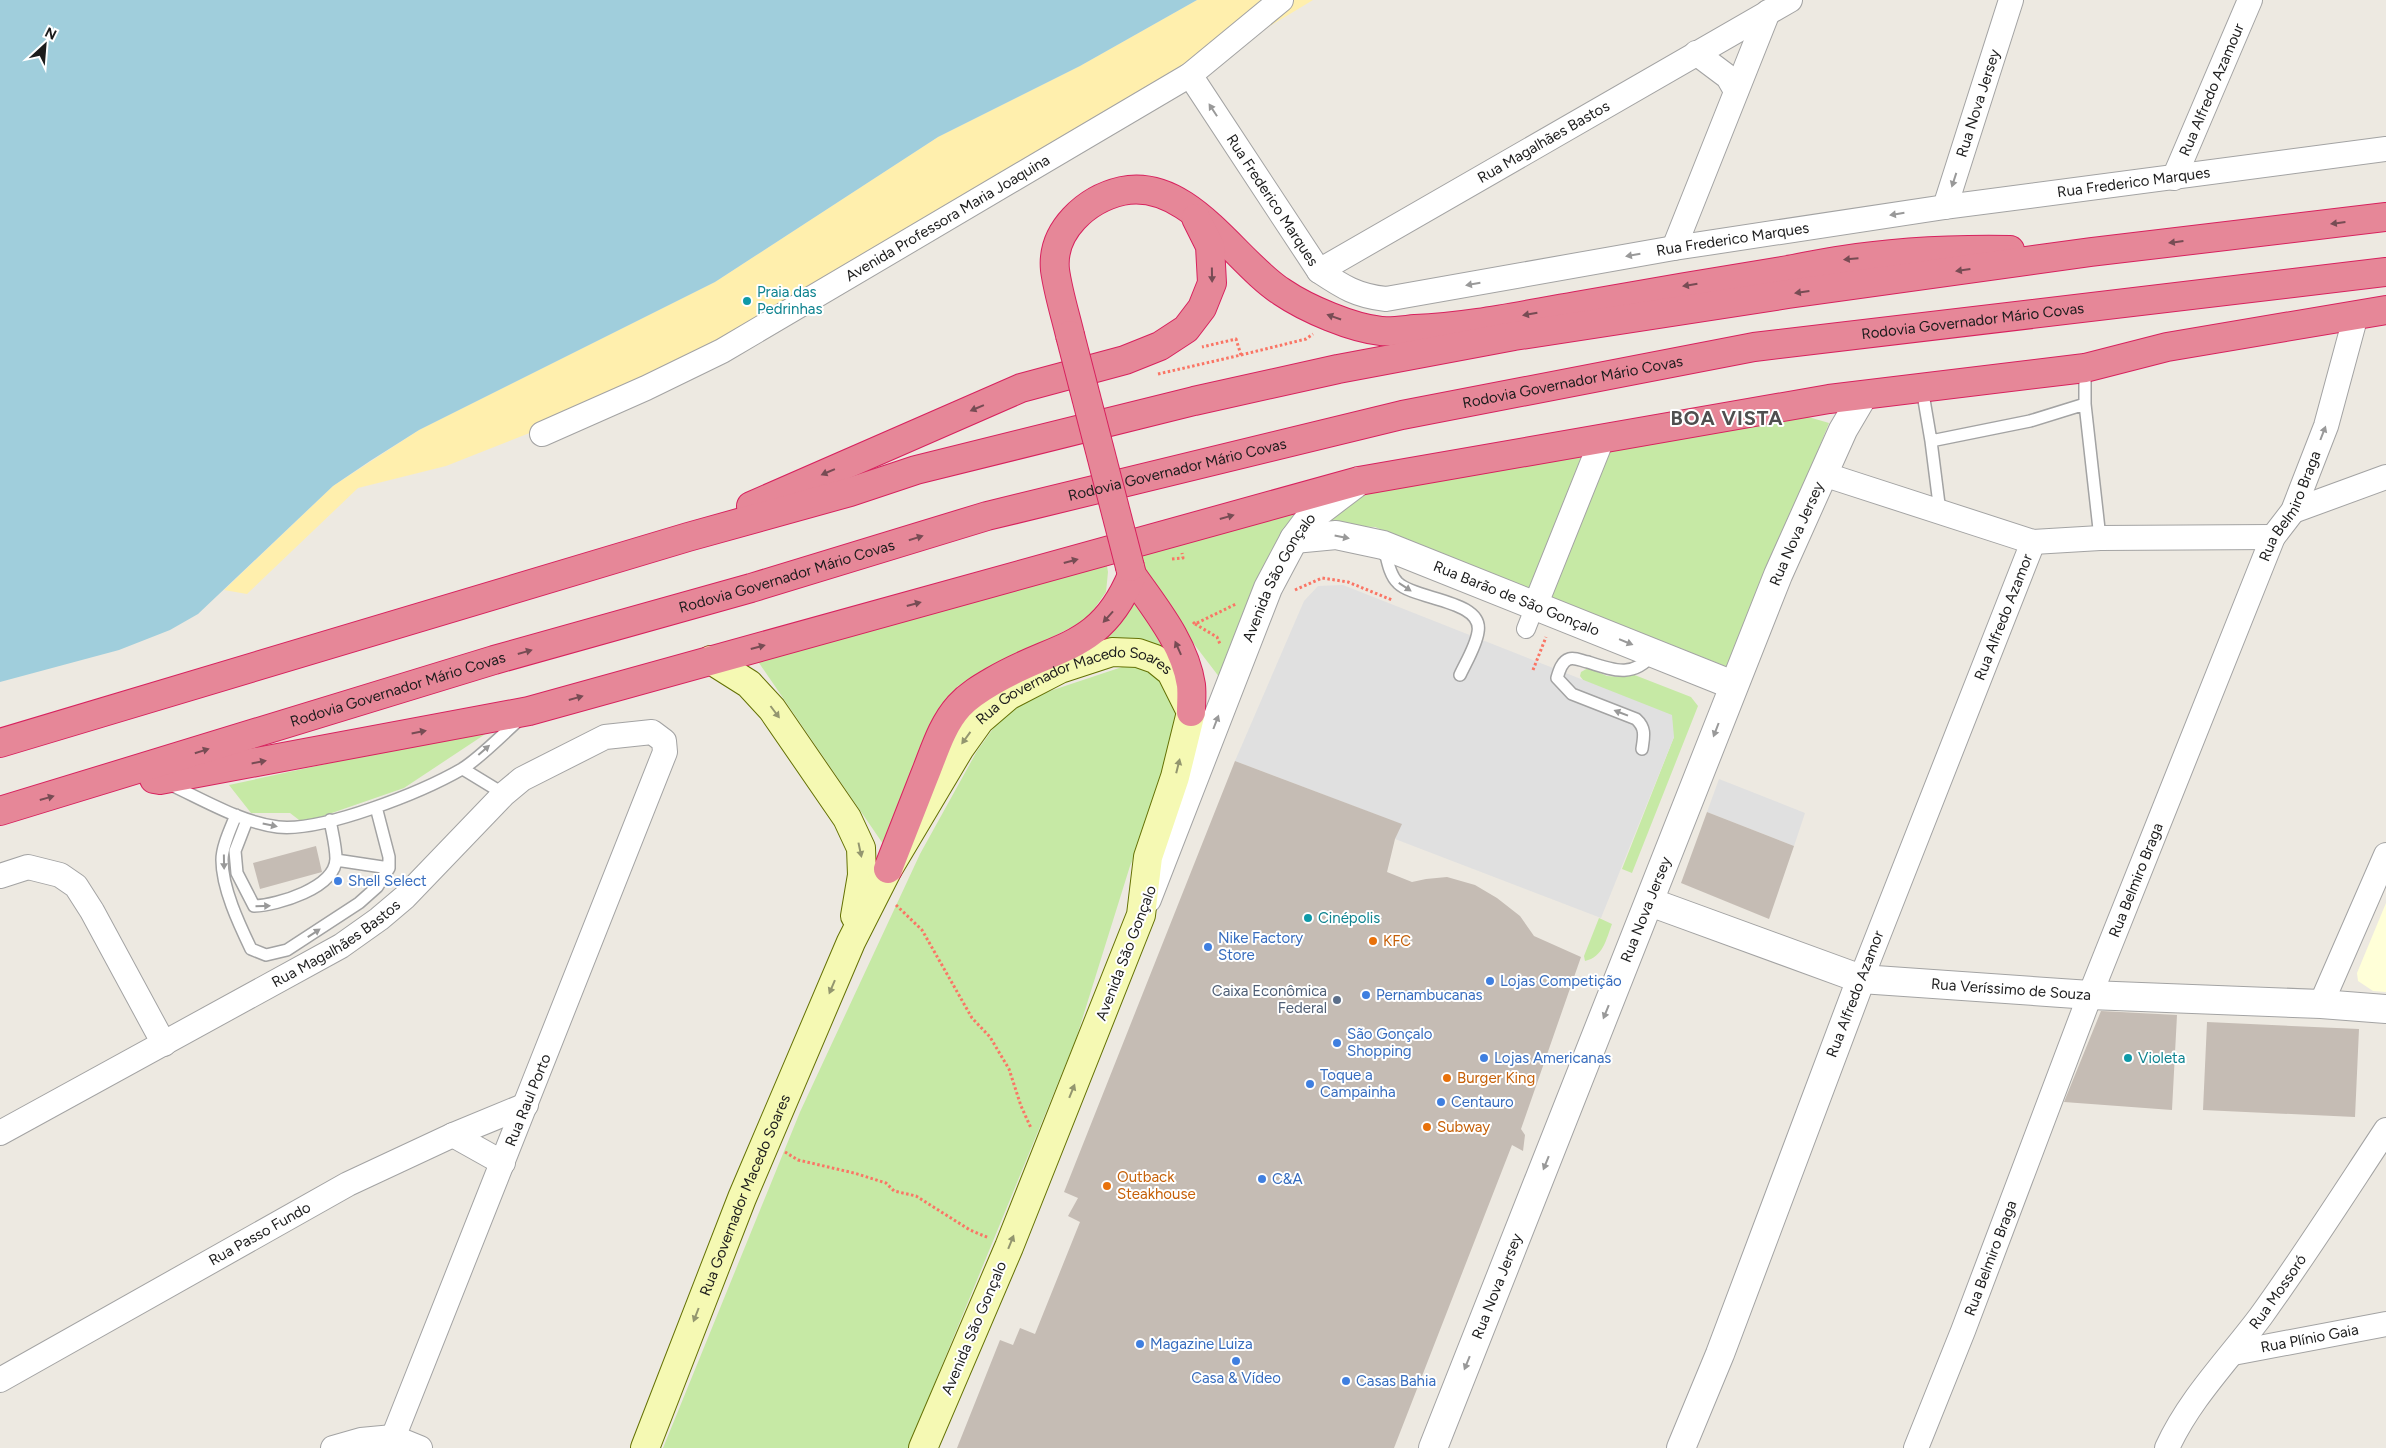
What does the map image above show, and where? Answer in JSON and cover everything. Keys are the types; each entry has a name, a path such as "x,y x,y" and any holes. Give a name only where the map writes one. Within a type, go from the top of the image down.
{"highway":[{"path":"1191,712 1191,684 1183,659 1168,626 1131,571 1070,336 1055,268 1057,251 1065,230 1080,210 1099,198 1124,190 1145,190 1169,198 1194,212 1282,292 1327,315 1381,331 1441,328 1838,260 1966,249 2092,252"},
{"path":"688,537 780,493 1021,388 1125,360 1160,346 1186,328 1202,308 1212,283 1210,246 1194,212"},
{"path":"0,743 688,537 850,492 916,470 1194,401 1338,369 1514,336 1749,300 2092,252 2386,217"},
{"name":"Rodovia Governador Mário Covas","path":"0,811 125,775 494,660 751,588 987,516 1402,414 1754,347 2386,272"},
{"path":"125,775 160,780 529,711 1359,481 1829,400 2085,368 2168,347 2386,310"},
{"path":"888,869 942,731 959,706 975,692 1012,670 1074,643 1095,630 1112,614 1124,594 1131,571"}],"main road":[{"name":"Rua Governador Macedo Soares","path":"645,1448 742,1198 851,942 888,869 960,748 980,720 1008,696 1060,669 1112,652 1138,653 1155,659 1171,672 1191,712"},
{"name":"Rua Governador Macedo Soares","path":"710,660 749,684 772,708 848,818 861,848 862,874 851,942"},
{"path":"1141,915 1148,857 1175,777 1191,712"},
{"name":"Avenida São Gonçalo","path":"923,1448 1009,1247 1141,915"}],"street":[{"name":"Avenida Professora Maria Joaquina","path":"542,434 646,388 722,351 1190,75 1281,0"},
{"name":"Rua Magalhães Bastos","path":"1319,271 1790,0"},
{"name":"Rua Nova Jersey","path":"1945,206 2011,0"},
{"name":"Rua Alfredo Azamour","path":"2174,178 2250,0"},
{"path":"1674,248 1768,12"},
{"path":"1696,53 1728,77 1736,91"},
{"name":"Rua Frederico Marques","path":"1190,75 1319,271 1348,291 1367,297 1386,299 1674,248 1945,206 2174,178 2386,149"},
{"name":"Rua Belmiro Braga","path":"1916,1448 1963,1331 2090,995 2273,537 2292,511 2326,426 2356,315"},
{"name":"Rua Nova Jersey","path":"1433,1448 1778,574 1843,430 1863,396"},
{"path":"1829,400 1843,430"},
{"path":"1530,617 1602,439"},
{"path":"1824,474 2033,542 2100,538 2273,537"},
{"path":"2292,511 2386,477"},
{"name":"Avenida São Gonçalo","path":"1141,915 1280,590 1294,539 1309,519 1359,481"},
{"name":"Rua Barão de São Gonçalo","path":"1294,539 1336,535 1383,545 1530,617 1654,653 1733,685"},
{"name":"Rua Alfredo Azamor","path":"1681,1448 1720,1354 1861,978 2033,542"},
{"name":"Rua Magalhães Bastos","path":"0,1133 304,968 379,919 405,897 504,794 522,779 605,737 652,732 664,741 665,752"},
{"name":"Rua Raul Porto","path":"391,1443 665,752"},
{"path":"2321,1004 2386,855"},
{"path":"0,876 28,867 60,874 76,886 92,911 164,1044"},
{"name":"Rua Veríssimo de Souza","path":"1650,902 1861,978 2090,995 2321,1004 2386,1009"},
{"name":"Rua Passo Fundo","path":"0,1380 348,1184 453,1135 526,1105"},
{"name":"Rua Mossoró","path":"2167,1448 2200,1392 2233,1353 2282,1287 2386,1130"},
{"path":"453,1135 503,1163"},
{"name":"Rua Plínio Gaia","path":"2233,1353 2386,1324"},
{"path":"332,1448 360,1440 420,1448"}],"lane":[{"path":"2085,368 2086,404 2100,538"},
{"path":"1922,388 1940,512"},
{"path":"1931,441 2030,421 2086,404"},
{"path":"1383,545 1396,582 1408,590 1464,607 1474,616 1478,632 1460,675"},
{"path":"1642,748 1642,724 1636,719 1572,694 1557,678 1563,663 1569,659 1577,659 1606,668 1628,670 1639,669 1654,653"},
{"path":"160,780 247,820 280,827 319,825 376,807 463,769 529,711"},
{"path":"463,769 504,794"},
{"path":"236,815 222,859 228,890 234,914 251,949 266,956 287,950 359,903 377,887 388,868 389,857 376,807"},
{"path":"247,820 235,851 236,866 244,888 254,906 272,905 303,894 326,879 336,860 330,820"},
{"path":"336,860 388,868"}],"path":[{"path":"1225,358 1306,338 1317,331 1327,315"},
{"path":"1223,341 1236,339 1241,354"},
{"path":"1189,617 1195,624 1280,590 1322,578 1348,582 1396,601"},
{"path":"1533,670 1546,637"},
{"path":"876,893 901,909 922,930 972,1018 990,1037 1009,1069 1021,1106 1045,1158"},
{"path":"770,1132 779,1148 798,1160 854,1173 886,1183 894,1190 916,1196 970,1230 1009,1247"}],"shaded area":[{"path":"1343,585 1672,715 1674,737 1601,918 1395,839 1401,824 1235,761 1304,601 1318,586"},
{"path":"1719,779 1805,813 1794,846 1707,812"},
{"path":"2386,903 2386,992 2373,991 2358,981 2357,973"}],"green space":[{"path":"1805,416 1829,423 1730,668 1375,527 1320,525 1363,491 1770,424"},
{"path":"1309,505 1220,678 1151,588 1138,555"},
{"path":"1106,560 1108,572 1106,592 1087,619 958,686 932,722 890,854 757,660"},
{"path":"1132,592 1170,647 1164,653 1138,639 1109,639 1081,651"},
{"path":"1131,664 1151,667 1182,707 1162,790 1130,866 1076,1039 908,1448 663,1448 800,1112 920,854 977,751 1000,719 1026,699"},
{"path":"1588,668 1607,676 1619,677 1632,674 1691,697 1698,706 1632,873 1622,869 1674,737 1583,680 1580,676 1581,672"},
{"path":"496,727 404,788 303,823 290,813 251,813 229,785"},
{"path":"1599,918 1612,924 1606,942 1600,952 1585,961 1584,956"}],"sand":[{"name":"Praia das Pedrinhas","path":"1197,0 1313,0 715,360 446,466 358,488 247,594 224,590 333,486 419,430 715,282 938,137 1080,66"}],"water":[{"path":"0,0 1197,0 1080,66 938,137 715,282 419,430 333,486 198,614 170,630 119,650 0,682"}],"building":[{"name":"São Gonçalo Shopping","path":"1235,761 1402,824 1395,839 1387,872 1412,882 1447,877 1475,885 1497,898 1520,916 1534,936 1581,957 1521,1129 1525,1135 1523,1151 1512,1145 1394,1448 957,1448 1000,1340 1013,1345 1020,1328 1035,1334 1080,1222 1068,1216 1078,1198 1064,1192"},
{"path":"1707,812 1794,846 1769,919 1681,883"},
{"path":"316,846 322,872 260,889 253,863"},
{"name":"Violeta","path":"2101,1011 2177,1015 2172,1110 2064,1102"},
{"path":"2207,1022 2359,1029 2355,1117 2203,1110"}],"place":[{"name":"Praia das Pedrinhas","path":"747,301"},
{"name":"Shell Select","path":"338,881"},
{"name":"Cinépolis","path":"1308,918"},
{"name":"KFC","path":"1373,941"},
{"name":"Nike Factory Store","path":"1208,947"},
{"name":"Lojas Competição","path":"1490,981"},
{"name":"Pernambucanas","path":"1366,995"},
{"name":"Caixa Econômica Federal","path":"1337,1000"},
{"name":"São Gonçalo Shopping","path":"1337,1043"},
{"name":"Lojas Americanas","path":"1484,1058"},
{"name":"Violeta","path":"2128,1058"},
{"name":"Burger King","path":"1447,1078"},
{"name":"Toque a Campainha","path":"1310,1084"},
{"name":"Centauro","path":"1441,1102"},
{"name":"Subway","path":"1427,1127"},
{"name":"C&A","path":"1262,1179"},
{"name":"Outback Steakhouse","path":"1107,1186"},
{"name":"Magazine Luiza","path":"1140,1344"},
{"name":"Casa & Vídeo","path":"1236,1361"},
{"name":"Casas Bahia","path":"1346,1381"}],"district":[{"name":"BOA VISTA","path":"1727,418"}]}
